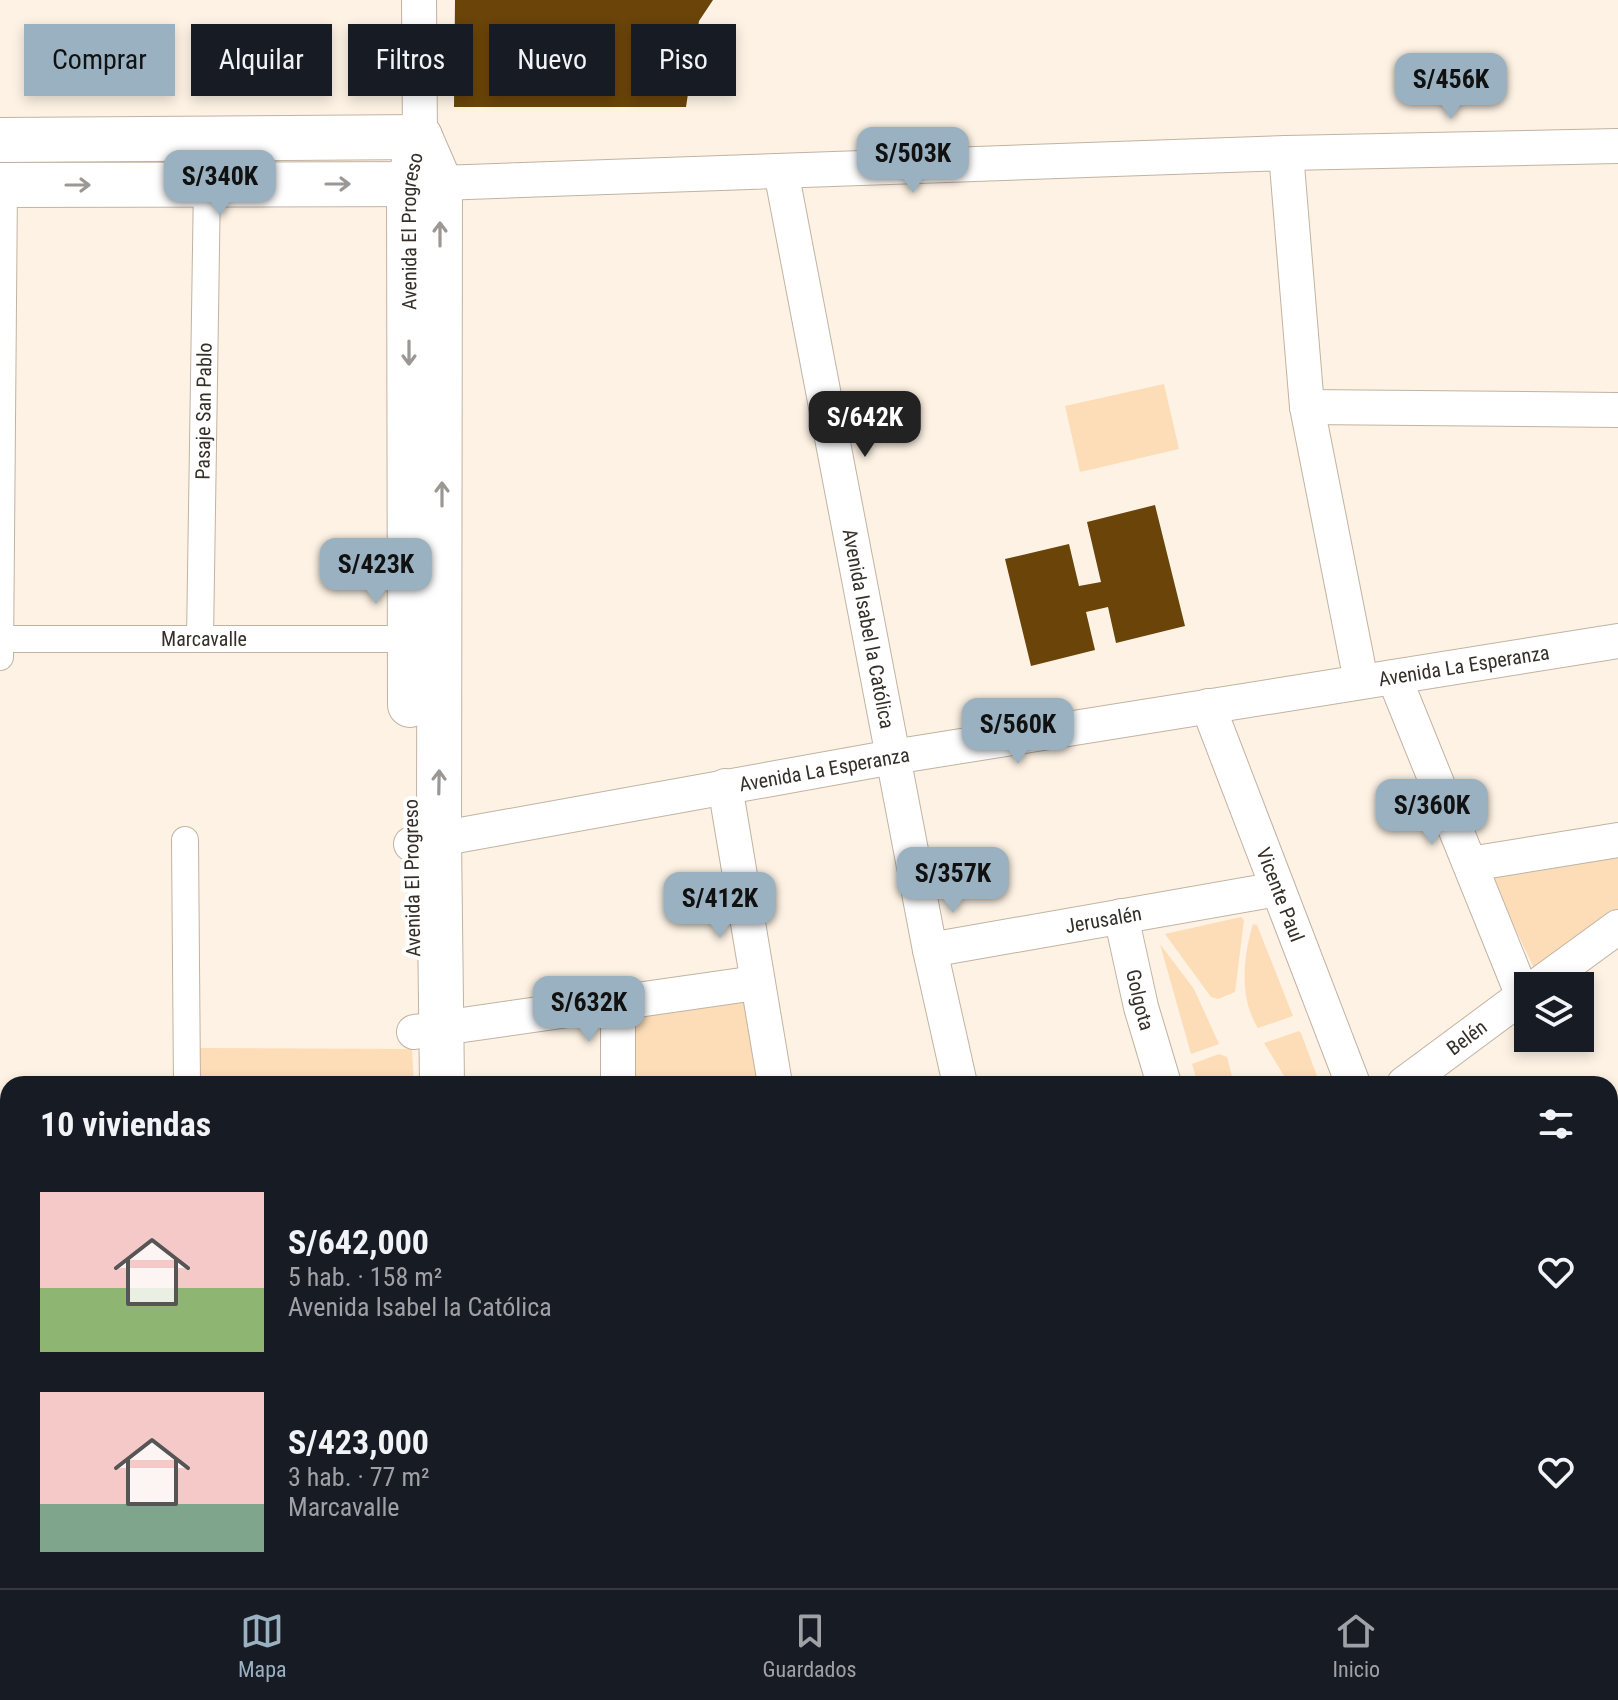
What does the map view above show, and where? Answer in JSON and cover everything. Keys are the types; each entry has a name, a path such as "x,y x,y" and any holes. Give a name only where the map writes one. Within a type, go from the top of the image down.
{"main road":[{"path":"0,140 420,137"},
{"name":"Avenida El Progreso","path":"420,137 424,184 428,1032 440,1076"},
{"path":"2,185 424,184"},
{"name":"Avenida El Progreso","path":"424,184 410,639 425,842"},
{"name":"Avenida El Progreso","path":"417,1076 428,1032"}],"street":[{"path":"419,0 420,137"},
{"path":"424,184 1286,153 1618,146"},
{"path":"1286,153 1307,407 1377,679 1520,972"},
{"name":"Avenida Isabel la Católica","path":"781,171 930,950 958,1076"},
{"name":"Pasaje San Pablo","path":"200,639 207,184"},
{"path":"0,657 2,185"},
{"path":"1307,407 1618,410"},
{"name":"Marcavalle","path":"0,639 410,639"},
{"name":"Avenida La Esperanza","path":"425,842 893,757 1618,641"},
{"name":"Vicente Paul","path":"1208,706 1350,1076"},
{"path":"725,786 773,1076"},
{"path":"185,840 187,1076"},
{"path":"1470,864 1618,840"},
{"name":"Jerusalén","path":"930,950 1278,889"},
{"name":"Golgota","path":"1121,916 1141,1007 1162,1076"},
{"name":"Belén","path":"1555,972 1618,927"},
{"path":"428,1032 756,983"},
{"name":"Belén","path":"1415,1076 1514,1002"},
{"path":"618,1004 618,1076"}],"shaded area":[{"path":"1164,384 1179,449 1080,472 1065,406"},
{"path":"1618,854 1618,911 1534,968 1488,872"},
{"path":"1241,917 1244,920 1235,992 1218,999 1211,997 1165,934"},
{"path":"1253,924 1257,925 1293,1016 1258,1028 1245,991 1247,950"},
{"path":"1160,944 1194,989 1219,1044 1191,1054"},
{"path":"748,993 758,1076 628,1076 628,1011"},
{"path":"1299,1031 1317,1076 1284,1076 1264,1043"},
{"path":"200,1048 412,1049 414,1076 201,1076"},
{"path":"1219,1054 1227,1057 1232,1076 1196,1076 1192,1064"}],"building":[{"path":"455,0 713,0 699,24 631,24 631,96 688,96 686,107 454,107 454,96 473,96 473,24 455,24"},
{"path":"1155,505 1185,626 1116,643 1108,607 1086,612 1095,650 1031,666 1005,559 1069,544 1079,586 1101,582 1087,522"}]}
